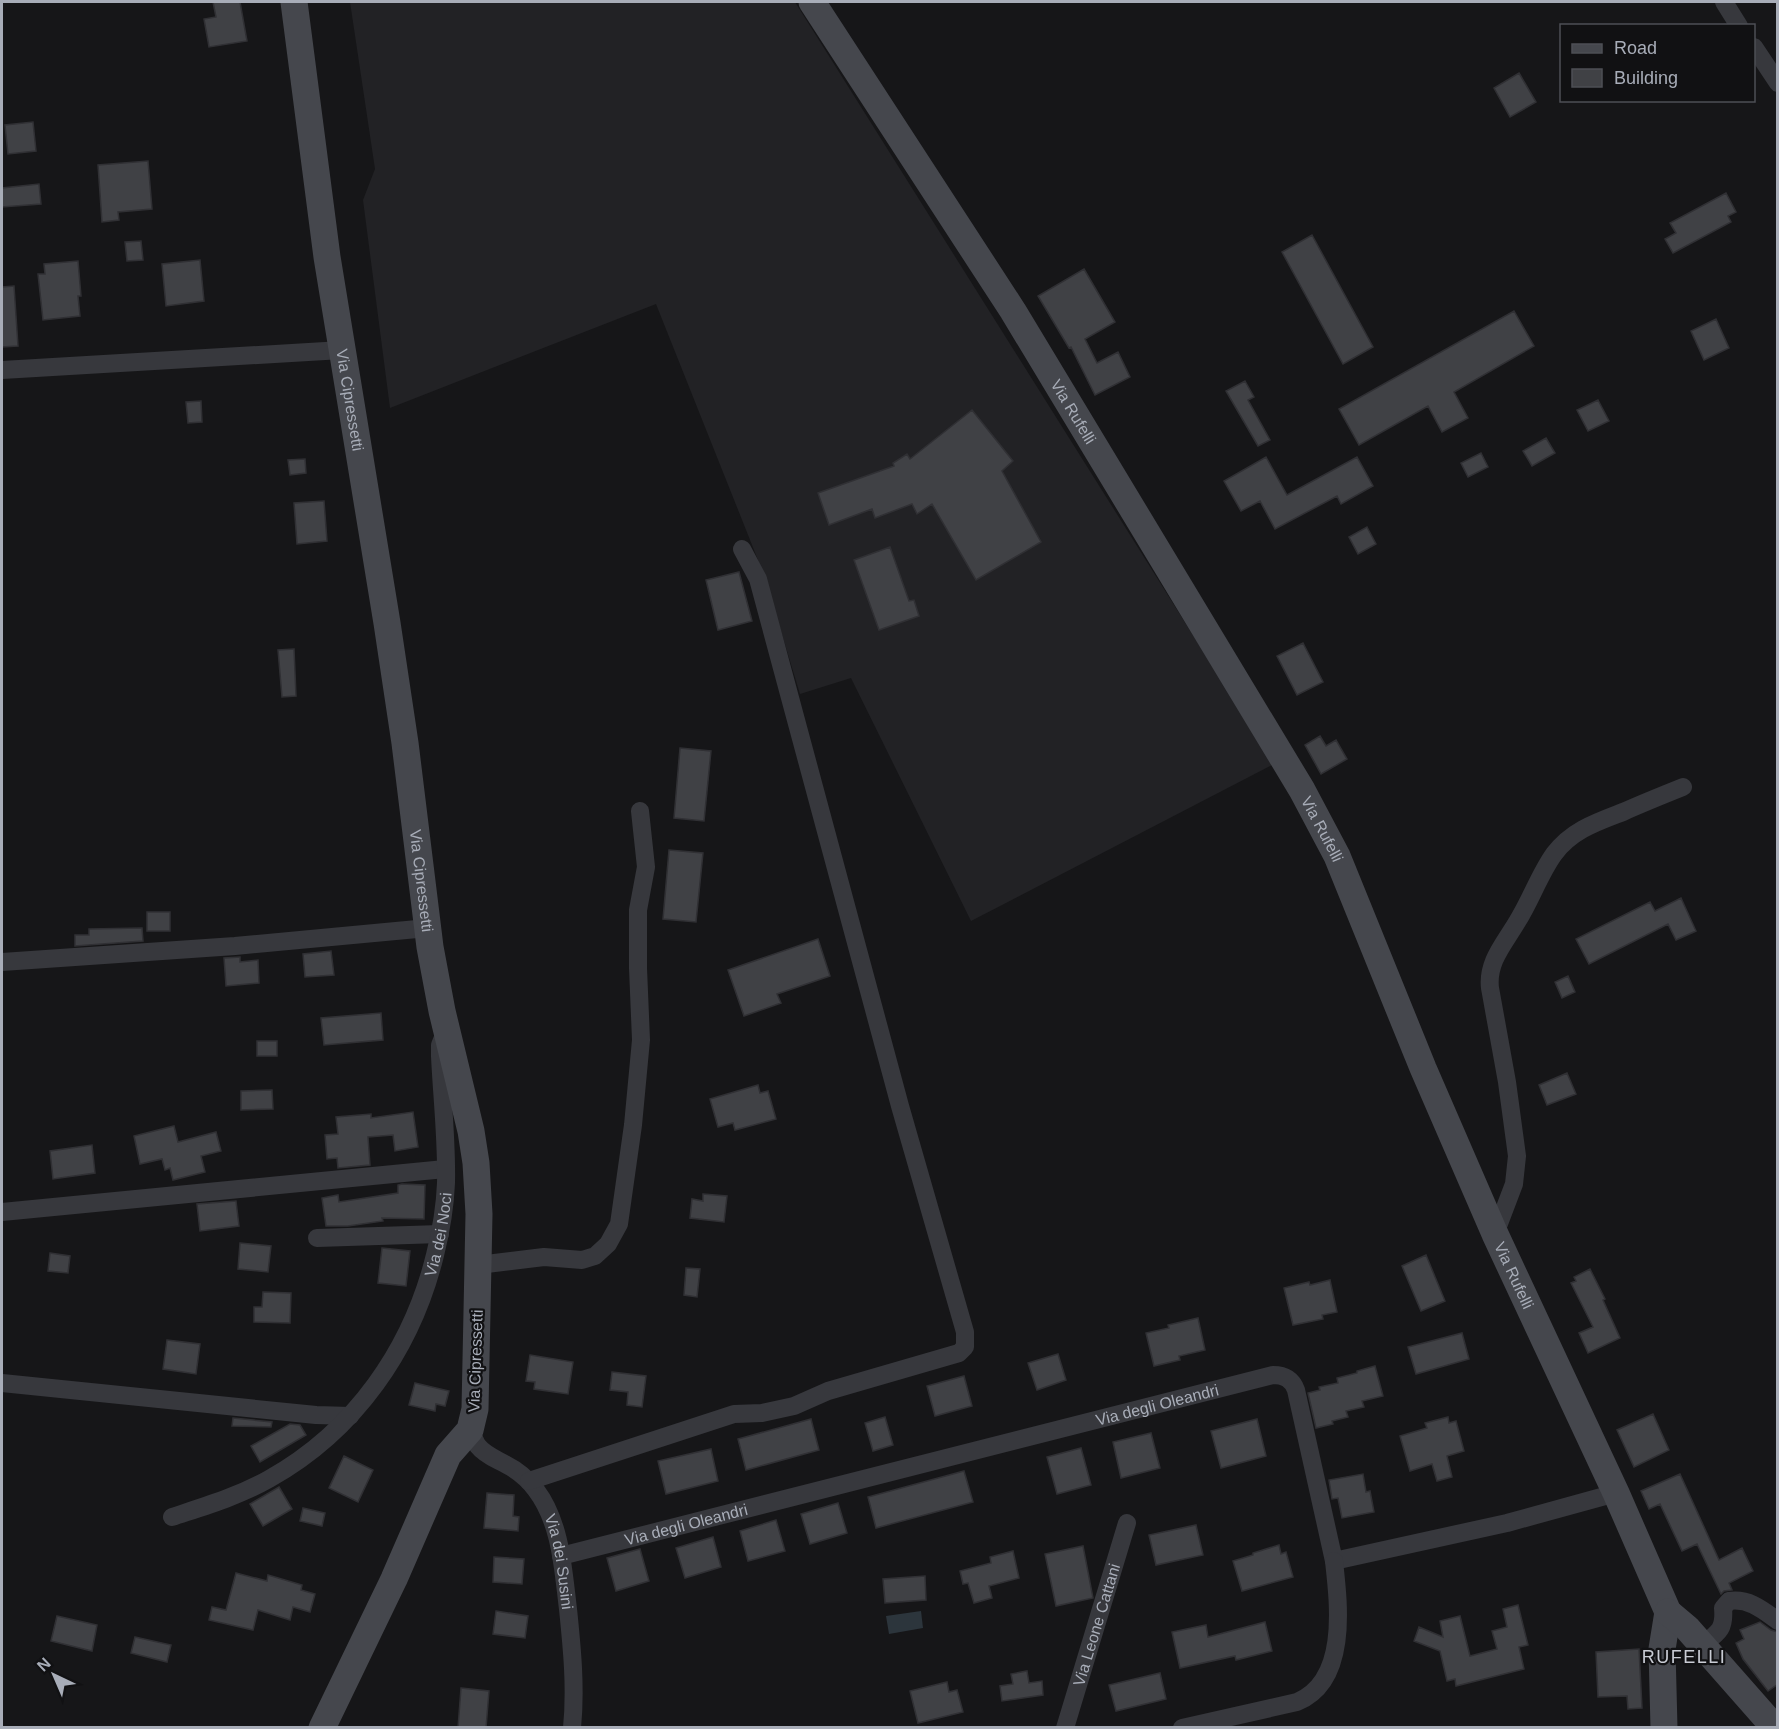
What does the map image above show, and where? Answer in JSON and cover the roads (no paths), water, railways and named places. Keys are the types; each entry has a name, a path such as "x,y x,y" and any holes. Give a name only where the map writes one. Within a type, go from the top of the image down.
{"street":[{"name":"Via Cipressetti","path":"294,2 327,257 389,634 437,989 474,1146 479,1214 475,1408 470,1430 448,1455 394,1579 322,1728"},
{"name":"Via Rufelli","path":"812,2 1013,311 1318,818 1351,888 1423,1068 1495,1234 1616,1493 1668,1612"},
{"path":"1724,2 1738,24"},
{"path":"1755,48 1778,83"},
{"path":"2,370 342,350"},
{"path":"529,1482 734,1414 762,1413 794,1406 828,1392 958,1353 965,1347 965,1332 900,1106 758,579 742,549"},
{"path":"1495,1234 1510,1195 1517,1166 1507,1082 1490,988 1489,976 1492,963 1519,919 1545,869 1570,837 1590,825 1683,787"},
{"path":"478,1265 544,1257 582,1260 595,1256 608,1244 619,1224 633,1125 641,1040 638,910 646,867 640,811"},
{"path":"2,962 235,946 428,928"},
{"name":"Via dei Noci","path":"172,1517 227,1498 267,1480 316,1447 350,1416 379,1381 407,1336 422,1301 440,1234 444,1204 446,1169 440,1056 441,1040 447,1031"},
{"path":"2,1212 446,1169"},
{"path":"317,1238 440,1234"},
{"name":"Via degli Oleandri","path":"561,1556 1279,1375 1289,1379 1296,1390 1334,1561"},
{"path":"2,1383 316,1415 350,1416"},
{"name":"Via dei Susini","path":"470,1430 478,1446 485,1453 518,1472 541,1496 555,1530 561,1556 573,1671 572,1728"},
{"path":"1182,1728 1256,1720 1311,1695 1323,1682 1332,1659 1338,1624 1334,1561 1507,1523 1616,1493"},
{"name":"Via Leone Cattani","path":"1065,1728 1127,1523"},
{"path":"1702,1645 1720,1631 1724,1620 1723,1608 1729,1601 1756,1605 1778,1621"},
{"path":"1668,1612 1687,1628 1774,1728"},
{"path":"1664,1728 1662,1649 1668,1612"}],"district":[{"name":"RUFELLI","path":"1684,1657"}]}
